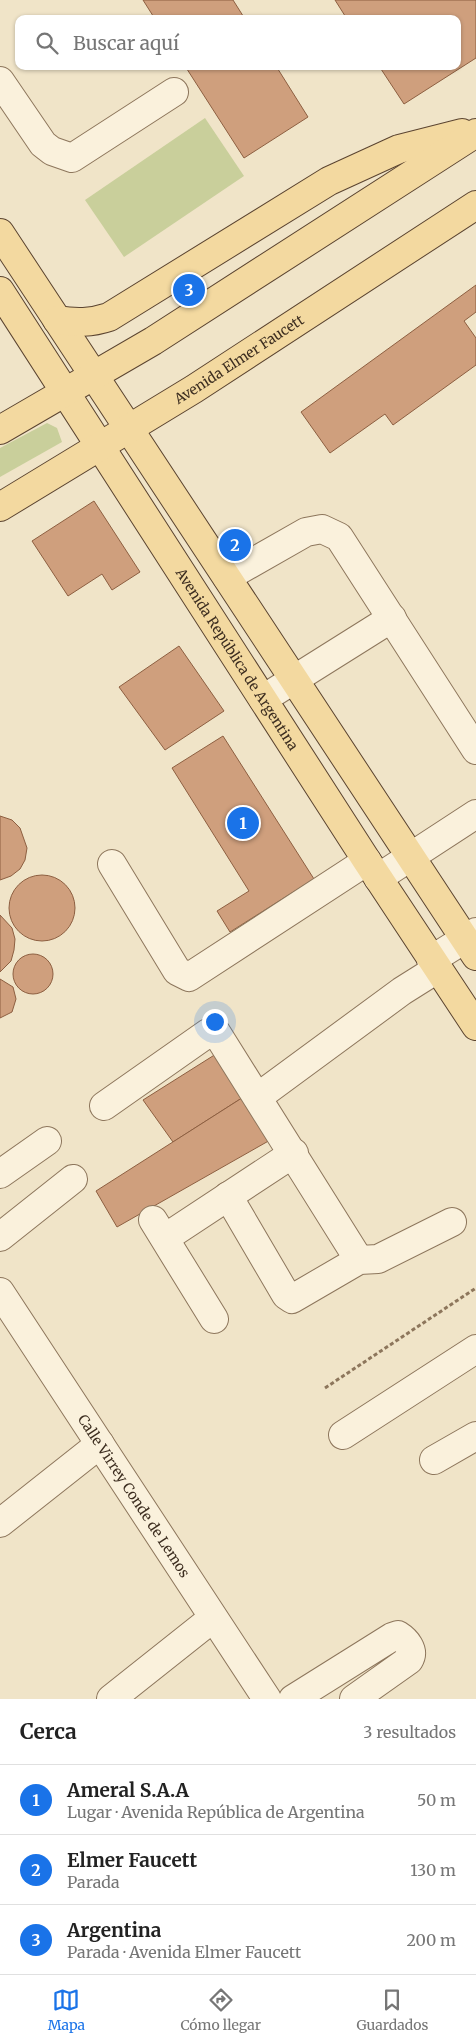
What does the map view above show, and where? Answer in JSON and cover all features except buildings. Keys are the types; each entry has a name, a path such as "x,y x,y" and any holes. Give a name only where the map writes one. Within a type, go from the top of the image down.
{"main road":[{"path":"57,320 74,323 94,322 109,317 330,181 399,149 476,131"},
{"path":"0,430 153,341 476,131"},
{"name":"Avenida Elmer Faucett","path":"0,507 129,429 476,206"},
{"path":"0,234 411,856 472,942"},
{"name":"Avenida República de Argentina","path":"0,291 372,869 476,1026"}],"street":[{"path":"0,81 43,144 52,151 72,158 174,92"},
{"path":"227,577 306,532 322,529 339,537 476,750"},
{"path":"262,699 392,618"},
{"path":"112,864 177,971 189,977 372,869 411,856 476,814"},
{"path":"258,1097 402,991 434,964 472,942"},
{"path":"104,1106 211,1031 216,1032 360,1260"},
{"path":"0,1174 47,1141"},
{"path":"214,1319 159,1229 228,1196 294,1154"},
{"path":"0,1237 73,1179"},
{"path":"228,1196 289,1298 292,1299 360,1260 378,1259 452,1222"},
{"name":"Calle Virrey Conde de Lemos","path":"0,1292 267,1699"},
{"path":"343,1435 476,1349"},
{"path":"434,1460 476,1436"},
{"path":"0,1523 100,1444"},
{"path":"111,1699 213,1618"},
{"path":"293,1699 392,1637 398,1635 405,1640 411,1650 410,1660 354,1699"}],"path":[{"path":"325,1388 476,1288"}],"green space":[{"path":"205,118 244,176 124,257 85,200"},
{"path":"47,423 57,428 62,442 0,477 0,448"}],"place":[{"name":"Argentina","path":"189,290"},
{"name":"Elmer Faucett","path":"235,545"},
{"name":"Ameral S.A.A","path":"243,823"}]}
